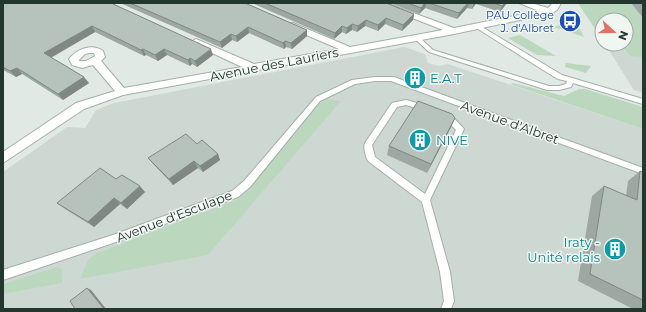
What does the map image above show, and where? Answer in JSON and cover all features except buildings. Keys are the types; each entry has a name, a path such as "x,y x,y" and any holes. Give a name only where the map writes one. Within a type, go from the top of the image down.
{"street":[{"path":"378,3 454,31"},
{"path":"523,3 549,11 554,8 557,3"},
{"name":"Avenue des Lauriers","path":"3,158 80,106 122,92 454,31 549,11"},
{"path":"284,22 349,50"},
{"path":"188,39 253,68"},
{"path":"95,61 122,92"}],"lane":[{"path":"477,26 544,69 570,81 643,102"},
{"path":"417,38 431,51 549,88 555,89 566,87 569,85 570,81"},
{"name":"Avenue d'Albret","path":"375,79 392,79 643,171"},
{"name":"Avenue d'Esculape","path":"3,275 114,239 235,194 247,184 318,99 354,82 375,79"},
{"path":"426,200 460,129 448,116 406,102 395,105 368,145 371,159 426,200 445,272 449,301 446,309"}],"shaded area":[{"path":"578,3 643,3 643,93 634,90 610,52 634,52 634,12 594,12 594,27"},
{"path":"404,47 425,54 428,63 439,66 448,64 643,129 643,309 3,309 3,172 67,127 85,128 96,110 114,103"}],"green space":[{"path":"578,3 631,3 643,18 643,57 630,56 627,52 634,52 634,12 594,12 594,27"},
{"path":"575,20 584,37 554,27"},
{"path":"520,35 556,56 537,55 508,38"},
{"path":"566,63 591,66 586,73 565,67"},
{"path":"513,83 564,96 579,89 585,89 643,107 643,129 510,84"},
{"path":"326,99 341,101 208,255 80,279 88,260 95,254 236,200 318,105"},
{"path":"57,267 62,269 62,283 3,294 3,284"}],"place":[{"name":"PAU Collège J. d'Albret","path":"570,21"},
{"name":"E.A.T","path":"415,78"},
{"name":"NIVE","path":"420,140"},
{"name":"Iraty - Unité relais","path":"615,249"}]}
